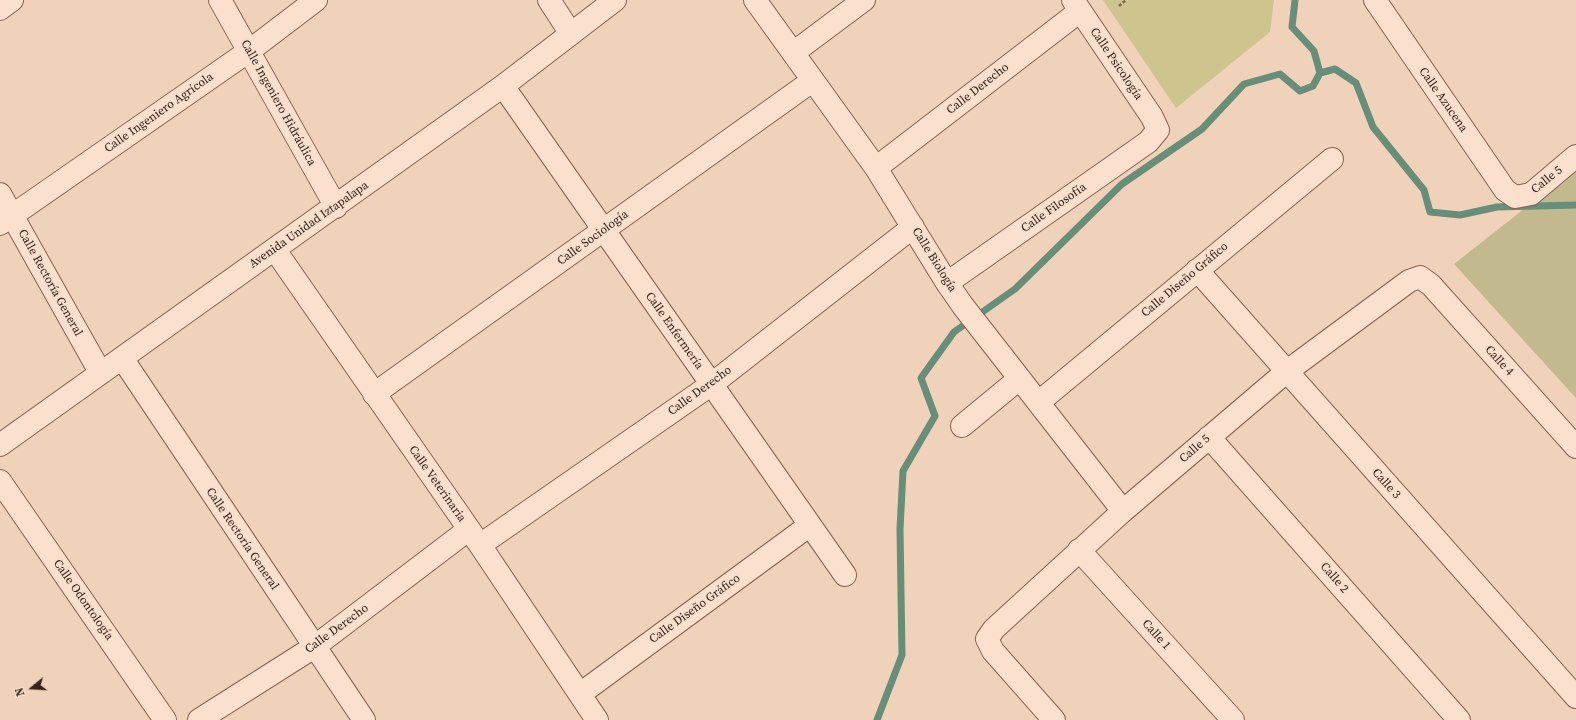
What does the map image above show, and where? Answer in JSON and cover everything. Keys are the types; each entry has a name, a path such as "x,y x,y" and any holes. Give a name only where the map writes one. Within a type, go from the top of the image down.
{"street":[{"path":"0,9 12,0"},
{"name":"Calle Ingeniero Hidráulica","path":"220,0 336,207"},
{"name":"Calle Ingeniero Agrícola","path":"6,220 249,51 316,0"},
{"path":"549,0 571,34"},
{"name":"Avenida Unidad Iztapalapa","path":"0,445 100,372 336,207 503,86 615,0"},
{"name":"Calle Biología","path":"755,0 876,168 963,306 1123,511"},
{"path":"794,53 864,0"},
{"name":"Calle Azucena","path":"1374,0 1505,190 1515,197"},
{"name":"Calle Psicología","path":"1077,5 1152,117 1158,130"},
{"name":"Calle Derecho","path":"876,168 1077,5"},
{"name":"Calle Sociología","path":"374,394 812,81"},
{"name":"Calle Enfermería","path":"503,86 845,575"},
{"name":"Calle Filosofía","path":"947,282 1148,142 1158,130"},
{"name":"Calle 5","path":"1515,197 1531,194 1576,156"},
{"name":"Calle Diseño Gráfico","path":"1039,402 1332,159"},
{"name":"Calle Rectoría General","path":"0,194 6,220 100,372"},
{"name":"Calle Derecho","path":"199,720 314,647 474,537 712,384 913,227"},
{"name":"Calle Veterinaria","path":"275,250 474,537 597,720"},
{"name":"Calle 3","path":"1197,270 1576,697"},
{"name":"Calle 5","path":"1054,720 993,651 987,640 994,629 1123,511 1286,372 1409,281 1420,278"},
{"name":"Calle 4","path":"1420,278 1431,285 1576,448"},
{"name":"Calle Rectoría General","path":"122,358 364,720"},
{"path":"962,426 1019,378"},
{"name":"Calle 2","path":"1209,437 1459,720"},
{"name":"Calle Odontología","path":"0,481 165,720"},
{"name":"Calle Diseño Gráfico","path":"580,694 810,525"},
{"name":"Calle 1","path":"1079,550 1233,720"}],"path":[{"path":"1119,6 1126,0"}],"shaded area":[{"path":"1103,0 1274,0 1270,32 1176,108"},
{"path":"1576,168 1576,398 1454,264"}],"waterway":[{"path":"877,720 902,655 900,529 903,471 935,416 921,378 954,332 1015,289 1122,184 1202,129 1244,84 1280,74 1300,91 1313,86 1320,73 1314,51 1292,27 1295,0"},
{"path":"1320,73 1335,69 1356,83 1373,127 1424,190 1430,212 1460,215 1497,207 1576,205"}]}
